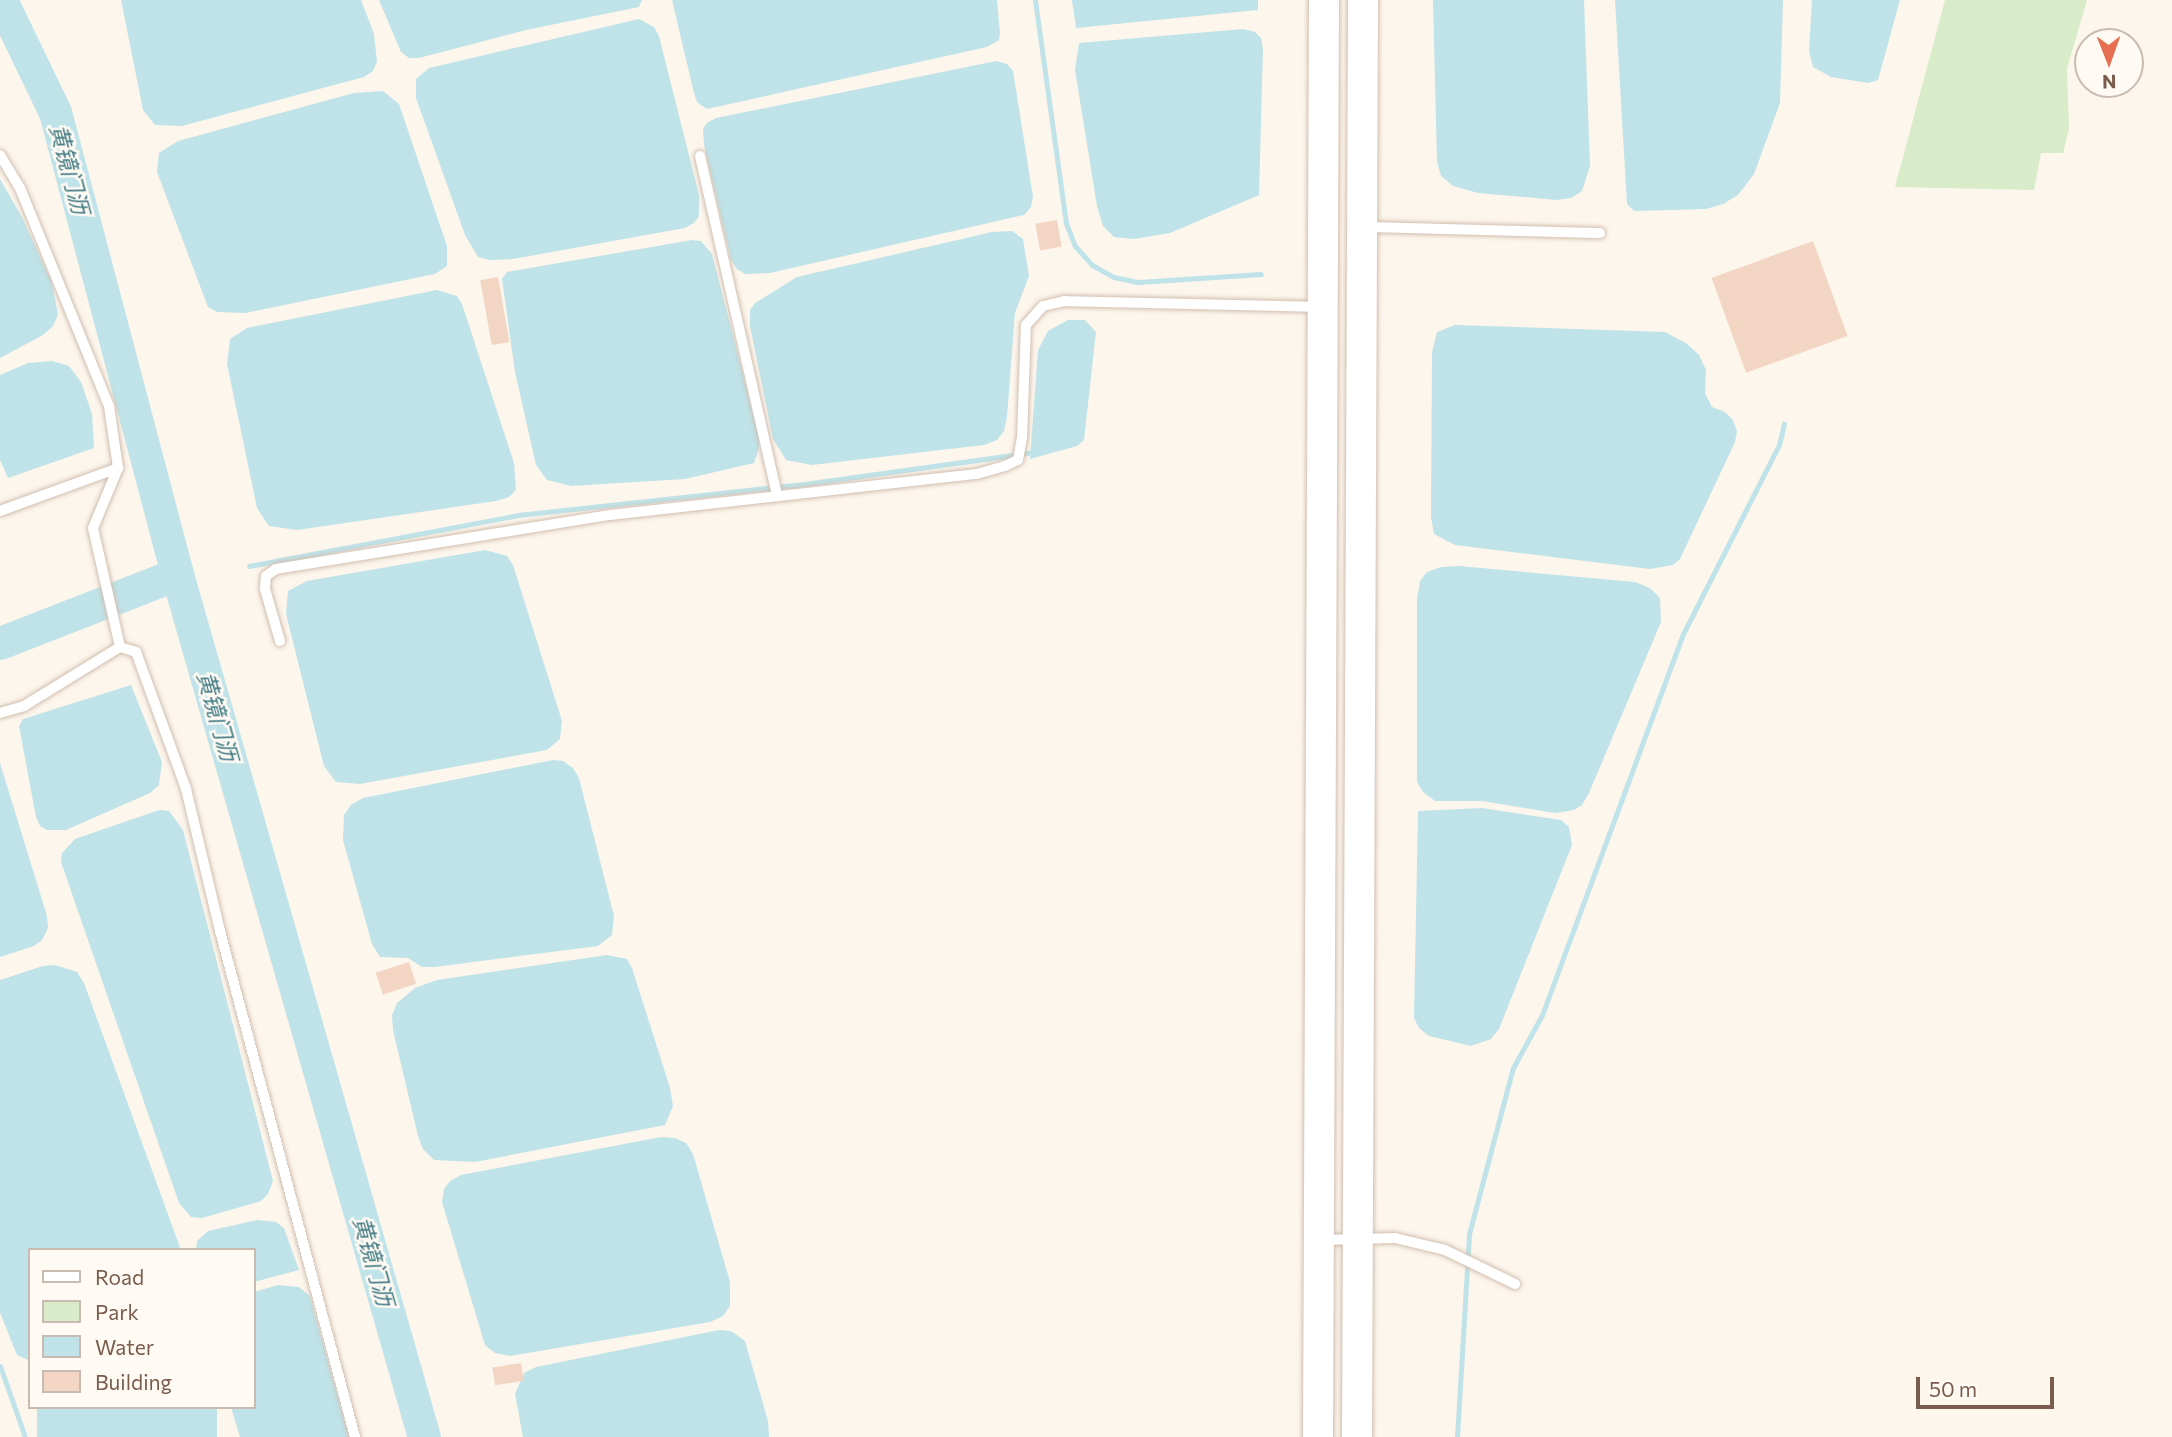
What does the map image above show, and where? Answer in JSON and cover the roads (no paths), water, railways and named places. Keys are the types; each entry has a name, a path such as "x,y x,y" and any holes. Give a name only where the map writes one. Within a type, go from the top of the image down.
{"main road":[{"path":"1318,1437 1324,0"},
{"path":"1357,1437 1363,0"}],"lane":[{"path":"0,155 20,188 109,406 118,468 93,528 120,647"},
{"path":"699,156 777,496"},
{"path":"1362,227 1600,233"},
{"path":"280,641 265,589 266,576 275,569 610,515 977,474 1018,460 1027,362 1026,326 1043,306 1064,301 1322,307"},
{"path":"0,511 118,468"},
{"path":"0,713 24,706 120,647 136,652 186,789 220,931 355,1437"},
{"path":"1318,1241 1395,1238 1445,1250 1515,1284"}],"water":[{"path":"121,0 361,0 374,34 377,62 373,71 364,77 182,126 155,125 143,110"},
{"path":"379,0 642,0 639,7 526,30 419,58 409,58 401,52"},
{"path":"672,0 997,0 1000,34 999,40 987,47 707,109 697,102 694,93"},
{"path":"1072,0 1258,0 1258,10 1076,28"},
{"path":"1433,0 1584,0 1590,166 1582,191 1571,198 1557,200 1478,193 1453,186 1441,176 1437,162"},
{"path":"1615,0 1783,0 1780,103 1754,174 1738,195 1723,204 1706,209 1634,211 1627,204"},
{"path":"1812,0 1900,0 1878,80 1868,83 1831,77 1813,67 1809,51"},
{"path":"639,19 654,27 659,36 699,195 699,216 685,228 513,259 490,260 478,257 465,235 416,98 416,79 429,68"},
{"path":"1243,29 1255,32 1261,38 1263,49 1259,195 1170,233 1134,239 1114,237 1103,226 1097,206 1075,70 1079,43"},
{"path":"996,61 1007,64 1013,71 1033,197 1031,207 1024,215 770,273 745,274 737,269 731,260 704,145 703,129 707,123 716,118"},
{"path":"383,91 399,104 447,246 447,266 435,274 245,313 217,312 208,307 157,172 159,153 178,141 354,93"},
{"path":"0,179 23,219 52,283 58,315 53,326 43,335 0,358"},
{"path":"1012,231 1023,239 1029,276 1015,313 1007,417 1004,431 997,440 984,445 812,465 786,460 773,439 750,326 750,310 755,303 797,277 992,232"},
{"path":"692,240 701,241 712,254 759,436 759,448 754,463 685,479 571,486 547,480 536,465 515,372 502,279 507,272"},
{"path":"437,290 457,296 462,304 514,463 516,490 509,497 496,501 297,530 269,526 257,508 227,364 230,339 247,328"},
{"path":"1068,320 1085,320 1096,332 1084,440 1077,446 1030,459 1038,350 1048,331"},
{"path":"1455,325 1665,332 1686,343 1699,355 1706,370 1705,393 1712,407 1725,412 1733,420 1737,431 1735,442 1680,559 1673,565 1650,569 1455,545 1434,534 1431,517 1432,352 1437,332"},
{"path":"52,361 69,366 81,382 92,414 94,448 8,478 0,460 0,375 28,363"},
{"path":"485,550 507,556 513,565 562,721 560,739 547,750 360,784 336,782 324,766 286,614 288,591 307,581"},
{"path":"1459,566 1635,582 1650,588 1660,598 1661,622 1589,793 1582,805 1574,810 1555,813 1482,801 1435,801 1423,792 1417,782 1417,600 1420,581 1427,572 1441,567"},
{"path":"131,685 162,762 159,785 150,793 66,830 47,830 40,826 19,726 23,719"},
{"path":"553,760 563,761 573,768 579,778 614,916 612,935 598,946 435,967 422,967 408,958 380,957 372,944 343,840 344,815 351,805 363,798"},
{"path":"0,763 47,916 48,928 42,940 34,946 0,957"},
{"path":"1482,808 1561,820 1569,827 1572,845 1499,1029 1491,1039 1471,1046 1429,1036 1419,1028 1414,1018 1418,811"},
{"path":"159,810 169,811 183,830 273,1181 268,1194 261,1201 202,1218 191,1217 179,1203 61,862 62,853 75,839"},
{"path":"607,955 627,959 632,968 670,1088 673,1106 665,1125 475,1162 434,1160 423,1149 418,1136 393,1030 392,1015 397,1003 415,988 437,980"},
{"path":"55,965 77,972 84,983 180,1248 28,1248 28,1360 17,1355 0,1313 0,980 43,966"},
{"path":"661,1137 675,1138 686,1143 693,1154 730,1282 730,1306 723,1316 710,1322 510,1356 495,1353 485,1345 442,1202 444,1189 450,1181 461,1175"},
{"path":"257,1220 276,1222 284,1228 299,1270 256,1281 256,1248 196,1248 197,1241 208,1231"},
{"path":"278,1285 299,1287 310,1296 349,1437 240,1437 232,1409 256,1409 256,1291"},
{"path":"719,1330 731,1331 745,1341 768,1421 769,1437 523,1437 515,1394 524,1373 536,1367"},
{"path":"37,1409 217,1409 217,1437 37,1437"}],"waterway":[{"name":"黄镜门沥","path":"1,0 55,112 177,574 424,1437"},
{"path":"1035,0 1066,223 1075,246 1092,265 1114,277 1138,282 1261,274"},
{"path":"1457,1437 1469,1234 1513,1068 1542,1015 1683,634 1779,445 1784,424"},
{"path":"249,566 518,515 804,484 1035,452"},
{"path":"0,643 177,574"},
{"path":"0,1366 25,1437"}]}
